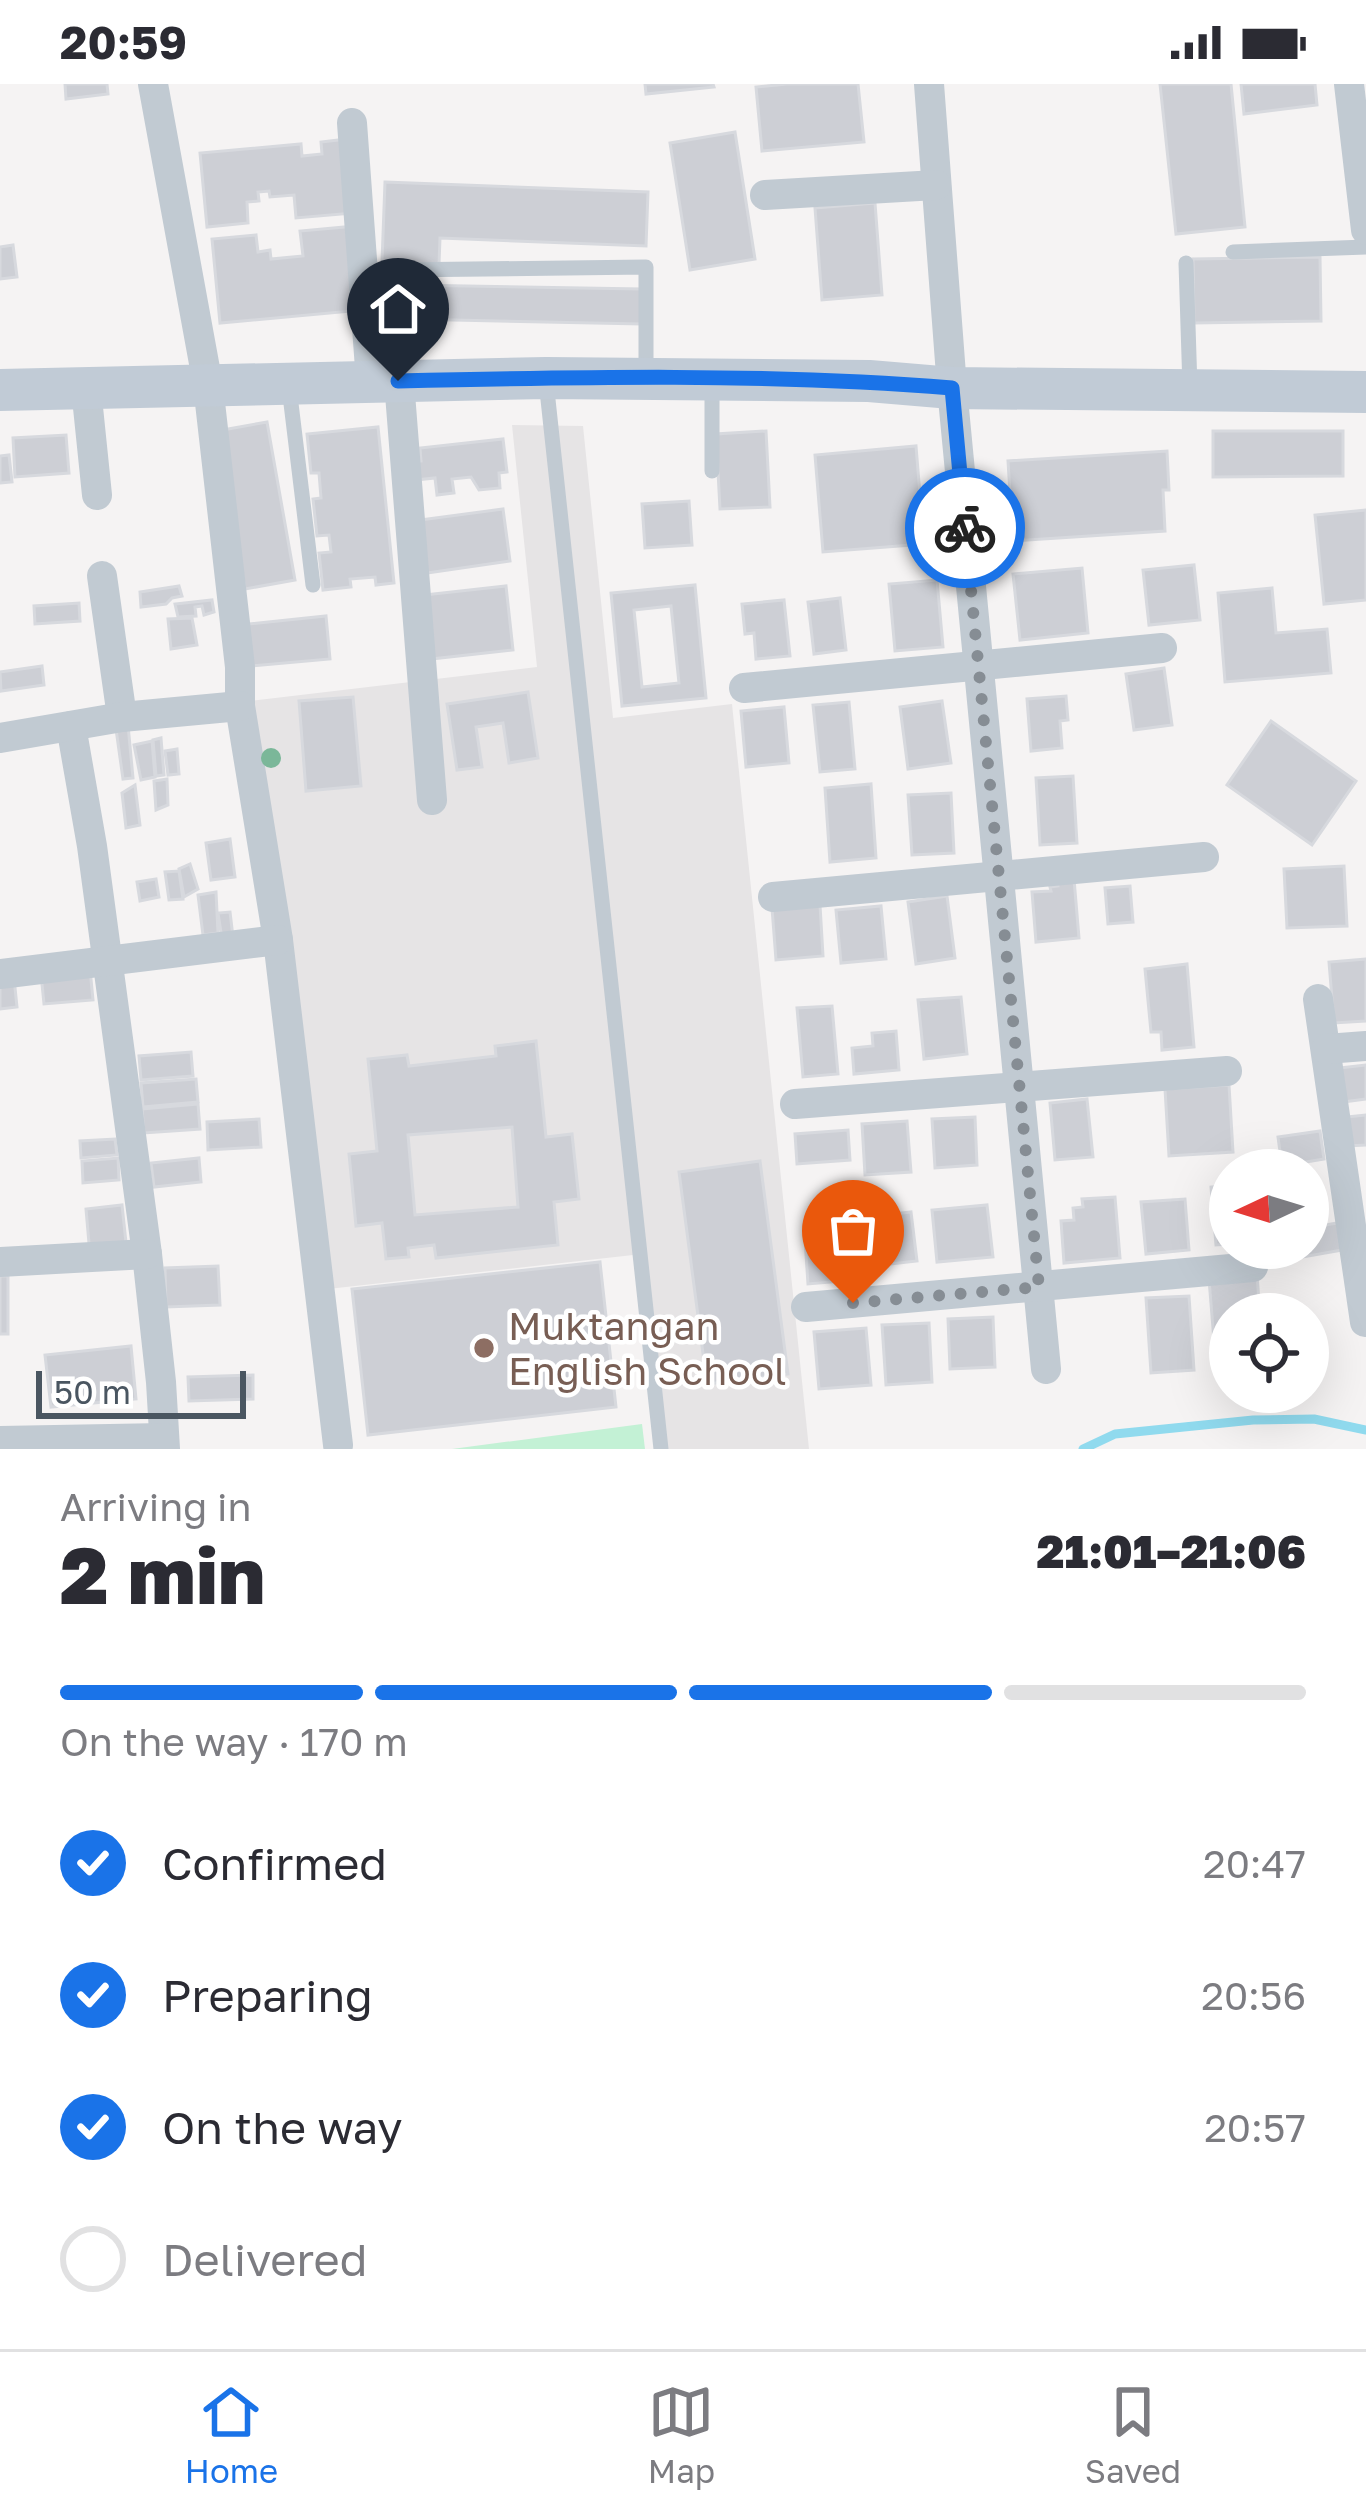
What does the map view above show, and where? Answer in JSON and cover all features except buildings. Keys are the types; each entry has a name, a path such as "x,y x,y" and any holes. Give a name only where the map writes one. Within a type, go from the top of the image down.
{"street":[{"path":"153,84 208,386 240,668 240,706 278,940 338,1445"},
{"path":"929,84 952,388 1046,1369"},
{"path":"1349,84 1366,230"},
{"path":"352,123 431,800"},
{"path":"765,195 937,185"},
{"path":"0,390 546,378 1366,392"},
{"path":"86,388 97,495"},
{"path":"102,576 122,717"},
{"path":"744,688 1162,648"},
{"path":"1,734 240,706"},
{"path":"0,1441 164,1443 147,1254 92,846 71,727"},
{"path":"773,897 1204,857"},
{"path":"0,974 278,940"},
{"path":"1318,999 1361,1259 1365,1322"},
{"path":"1326,1049 1366,1046"},
{"path":"795,1104 1227,1071"},
{"path":"0,1262 147,1254"},
{"path":"806,1307 1232,1269"}],"lane":[{"path":"1233,252 1366,247"},
{"path":"1186,263 1190,391"},
{"path":"385,381 395,270 646,267 646,379"},
{"path":"546,378 661,1449"},
{"path":"712,380 712,471"},
{"path":"288,384 313,586"}],"shaded area":[{"path":"512,425 583,426 613,718 732,704 809,1449 664,1449 642,1254 319,1290 249,701 537,667"}],"green space":[{"path":"642,1424 645,1449 452,1449"}],"waterway":[{"path":"1083,1449 1115,1434 1253,1420 1314,1419 1366,1430"}],"way so far":[{"path":"853,1303 1039,1287 965,528"}],"place":[{"name":"Muktangan English School","path":"484,1348"}],"route":[{"path":"398,381 869,381 952,388 965,528"}]}
